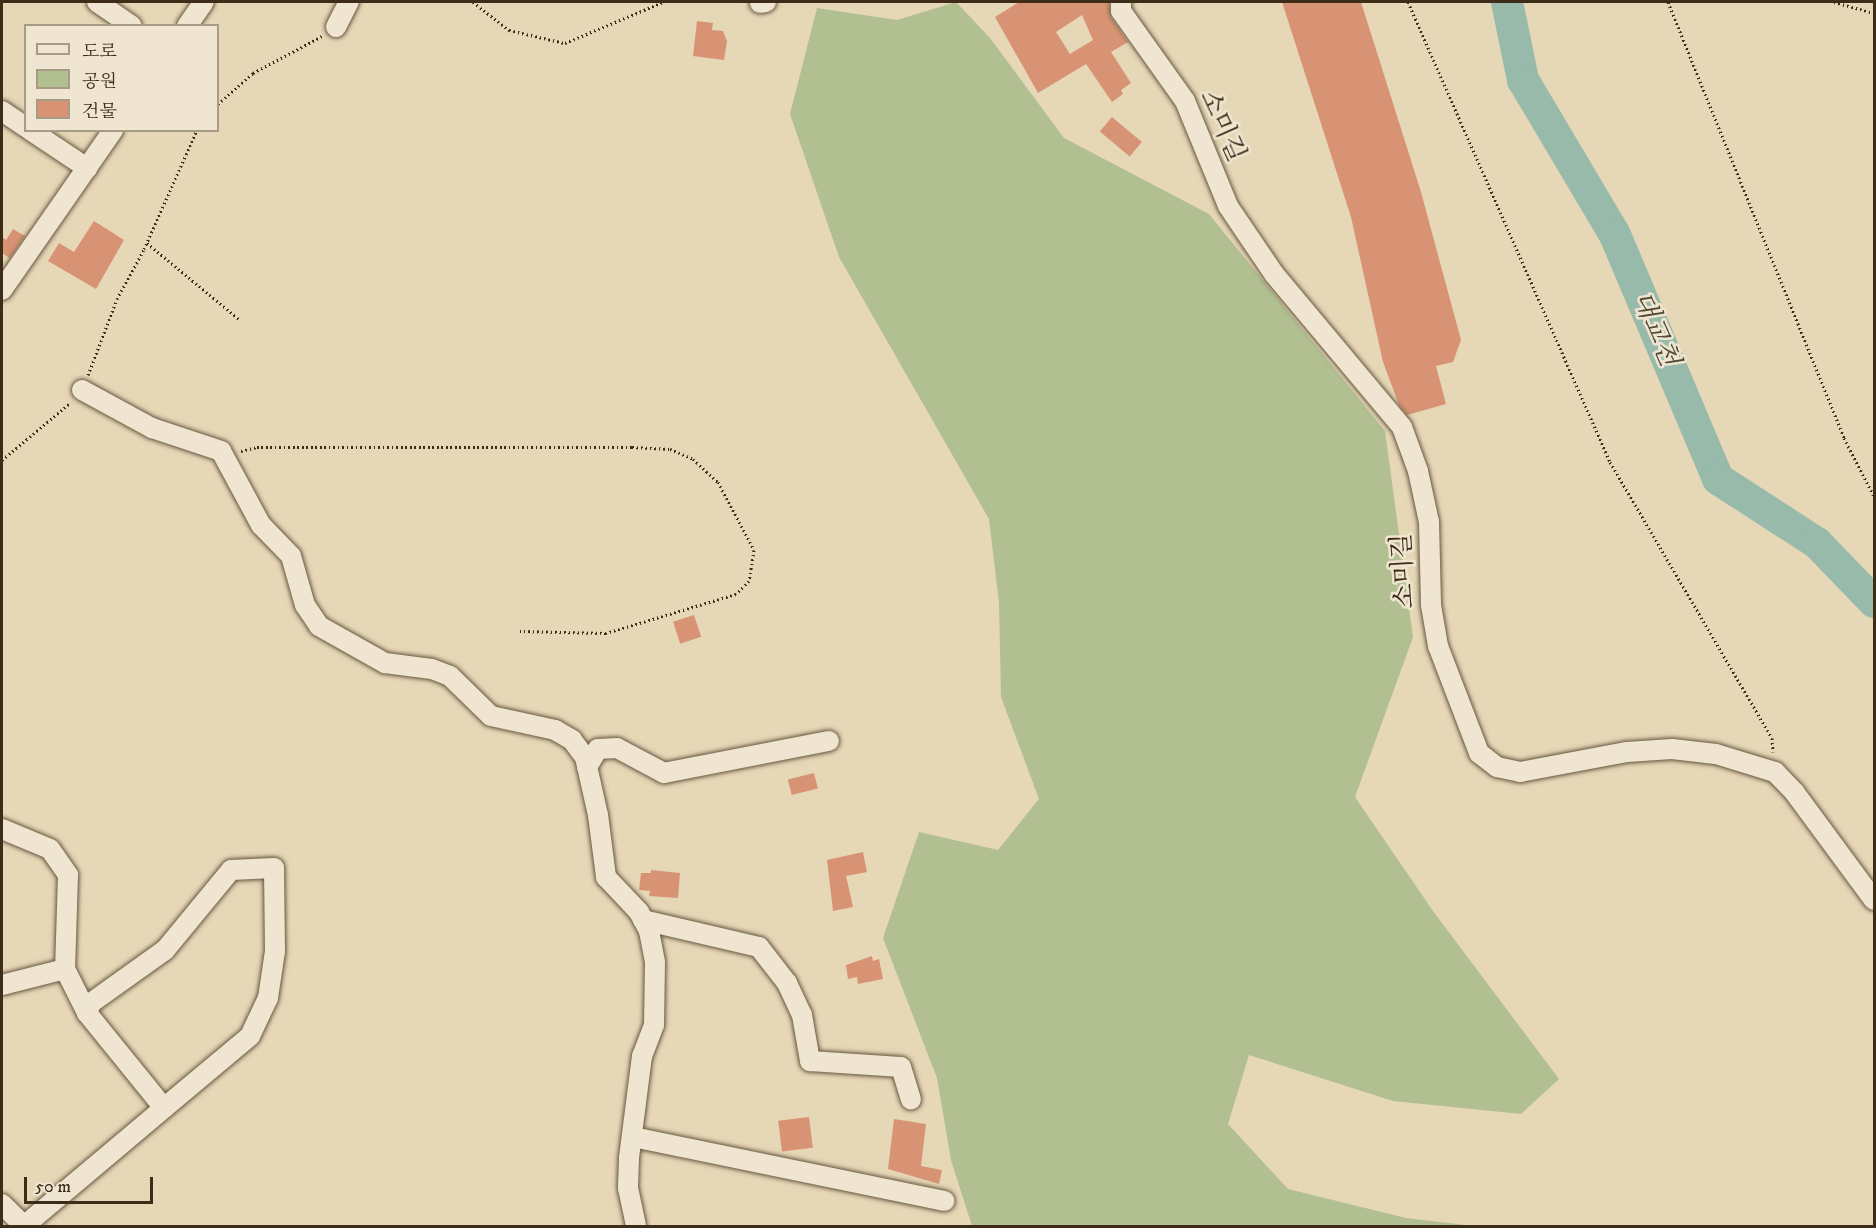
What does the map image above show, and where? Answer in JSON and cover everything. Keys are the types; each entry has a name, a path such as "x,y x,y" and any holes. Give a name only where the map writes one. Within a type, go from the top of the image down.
{"street":[{"path":"97,2 129,24"},
{"path":"188,24 204,2"},
{"path":"336,27 349,2"},
{"name":"소미길","path":"1121,2 1121,11 1185,101 1228,206 1281,282 1402,427 1418,471 1429,522 1431,605 1437,646 1466,728 1479,753 1497,767 1520,772 1627,752 1672,749 1716,754 1775,772 1795,793 1875,900"},
{"path":"2,111 24,126"},
{"path":"33,132 87,168"},
{"path":"4,282 112,132"},
{"path":"82,390 152,428 206,442 225,456 261,525 291,556 305,605 319,626 385,663 432,669 450,676 491,716 555,730 572,740 587,766 606,877 643,920 655,962 658,1000 654,1025 642,1056 628,1188 636,1227"},
{"path":"587,766 598,749 617,748 664,772 829,741"},
{"path":"2,829 50,849 68,875 65,969 87,1013 164,1108"},
{"path":"2,1204 23,1226 250,1036 264,1007 275,951 274,868 231,870 165,950 91,1003 87,1013"},
{"path":"643,920 759,947 787,982 802,1015 810,1061 901,1067 911,1100"},
{"path":"2,985 65,969"},
{"path":"633,1137 944,1202"}],"path":[{"path":"473,2 509,30 566,44 663,2"},
{"path":"1408,2 1610,462 1773,738 1775,772"},
{"path":"1668,2 1844,438 1875,496"},
{"path":"1834,2 1875,13"},
{"path":"219,103 253,73 336,27"},
{"path":"2,460 61,414 82,390 117,299 147,243 196,132"},
{"path":"147,243 239,319"},
{"path":"225,456 257,447 632,447 670,449 693,459 718,482 754,550 749,581 736,594 606,633 520,631"}],"green space":[{"path":"956,2 990,38 1064,138 1209,214 1385,431 1413,637 1355,797 1433,911 1559,1079 1521,1114 1393,1101 1249,1055 1228,1124 1288,1189 1406,1218 1474,1226 972,1226 951,1160 937,1078 883,938 919,832 998,850 1039,799 1001,697 999,603 989,519 839,257 790,114 817,8 897,20"}],"building":[{"path":"1019,2 1109,2 1111,17 1128,42 1111,52 1131,83 1121,90 1123,94 1112,102 1086,64 1038,93 995,17","holes":["1082,15 1093,40 1070,54 1056,32"]},
{"path":"1282,2 1361,2 1421,192 1461,340 1453,362 1436,366 1446,404 1407,415 1399,405 1383,362 1351,217"},
{"path":"697,21 713,23 712,30 723,31 727,41 724,60 693,56"},
{"path":"1112,117 1142,142 1130,157 1100,132"},
{"path":"94,221 124,240 96,289 48,261 59,243 74,252"},
{"path":"13,229 25,236 10,258 2,253 2,237 6,240"},
{"path":"694,615 701,637 680,644 673,622"},
{"path":"814,773 818,789 792,795 788,780"},
{"path":"863,852 867,872 846,876 853,907 833,911 827,860"},
{"path":"651,870 680,873 678,898 649,896 650,891 639,890 641,873 651,873"},
{"path":"872,956 873,961 879,959 883,979 858,984 857,977 848,979 846,965"},
{"path":"809,1117 813,1148 782,1152 778,1121"},
{"path":"894,1119 926,1124 921,1166 942,1170 939,1184 888,1169"}],"waterway":[{"name":"대교천","path":"1507,2 1523,80 1615,235 1718,479 1817,543 1874,602"}]}
